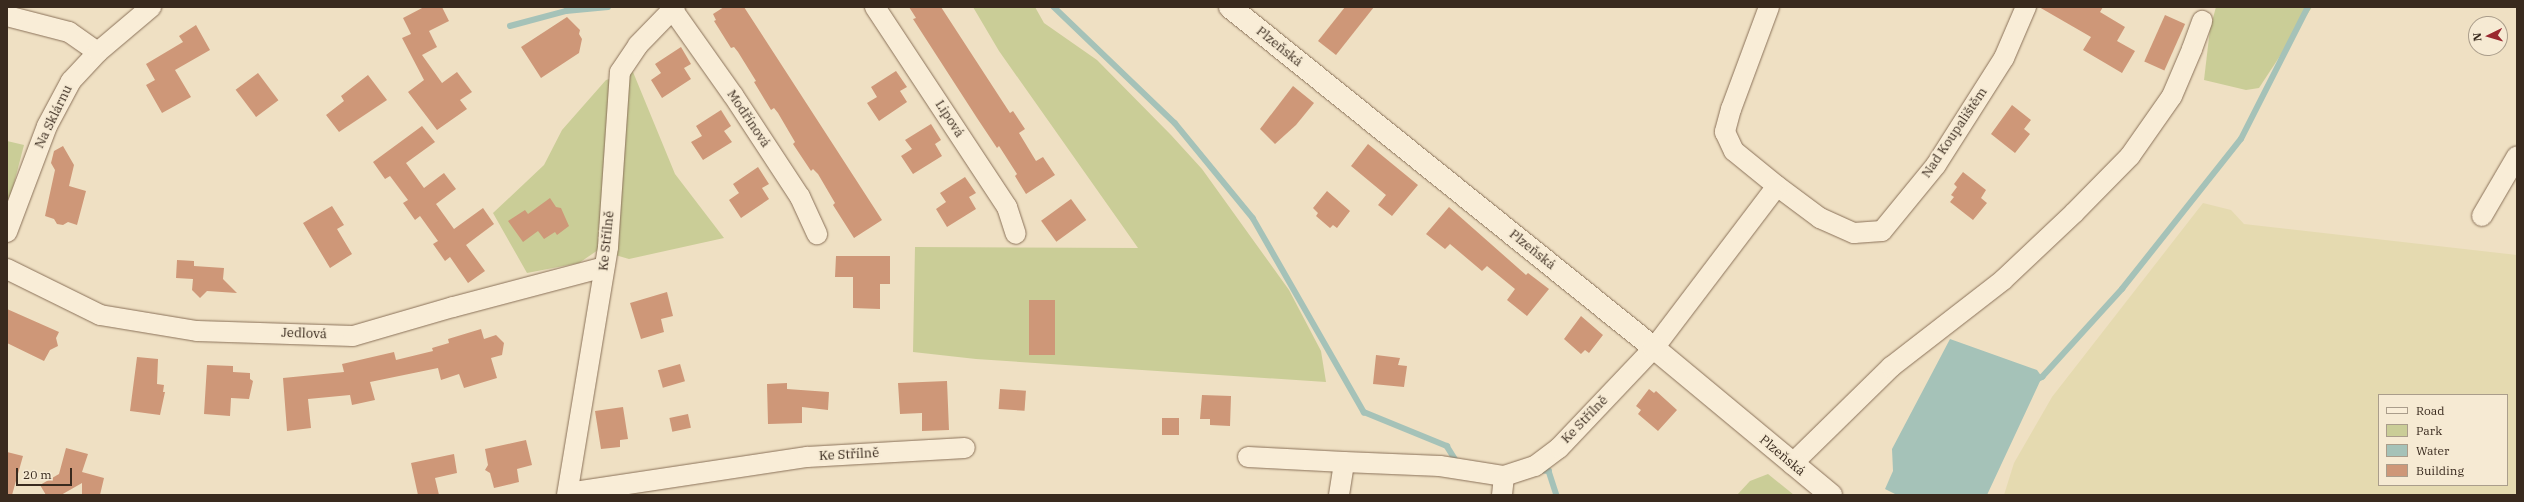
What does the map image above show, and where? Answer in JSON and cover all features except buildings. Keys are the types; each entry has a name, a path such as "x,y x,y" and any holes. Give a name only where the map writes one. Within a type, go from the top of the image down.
{"main road":[{"name":"Plzeňská","path":"1230,7 1654,348 1792,464 1832,495"}],"street":[{"name":"Na Sklárnu","path":"7,232 47,126 71,81 98,52 151,7"},
{"name":"Lipová","path":"875,7 1007,207 1016,234"},
{"name":"Nad Koupalištěm","path":"1769,7 1731,109 1726,132 1734,150 1777,186 1820,218 1854,233 1882,231 1936,165 2004,58 2026,7"},
{"name":"Ke Střílně","path":"673,8 638,45 620,72 604,267 568,494 807,457 965,448"},
{"name":"Modřínová","path":"673,8 733,95 800,197 817,234"},
{"path":"7,16 70,32 98,52"},
{"path":"1792,464 1891,367 2003,280 2074,213 2130,156 2172,96 2202,21"},
{"path":"2482,216 2517,156"},
{"path":"1654,348 1777,186"},
{"name":"Jedlová","path":"7,269 100,315 197,330 353,336 453,307 604,267"},
{"name":"Ke Střílně","path":"1248,457 1440,466 1503,486 1535,466 1559,448 1654,348"},
{"path":"1339,495 1344,462"}],"shaded area":[{"path":"2203,203 2231,210 2244,224 2517,255 2517,495 2004,495 2014,463 2052,397"}],"green space":[{"path":"973,7 1035,7 1044,23 1097,60 1171,135 1202,169 1289,290 1321,351 1326,382 976,359 913,352 915,247 1138,248 999,51"},
{"path":"2216,7 2312,7 2259,88 2246,90 2204,80 2210,29"},
{"path":"633,72 675,174 724,238 629,259 598,250 579,263 527,273 493,213 544,165 562,130 606,80"},
{"path":"7,141 24,145 7,210"},
{"path":"1768,474 1794,495 1737,495 1750,481"}],"water":[{"path":"1950,339 2037,370 2042,377 1987,495 1897,495 1885,489 1893,471 1892,449"}],"waterway":[{"path":"510,26 566,11 608,7"},
{"path":"1054,7 1175,123 1253,218 1364,412 1447,446 1457,462"},
{"path":"2036,380 2042,377 2122,289 2241,139 2308,7"},
{"path":"1538,470 1549,471 1557,495"}]}
